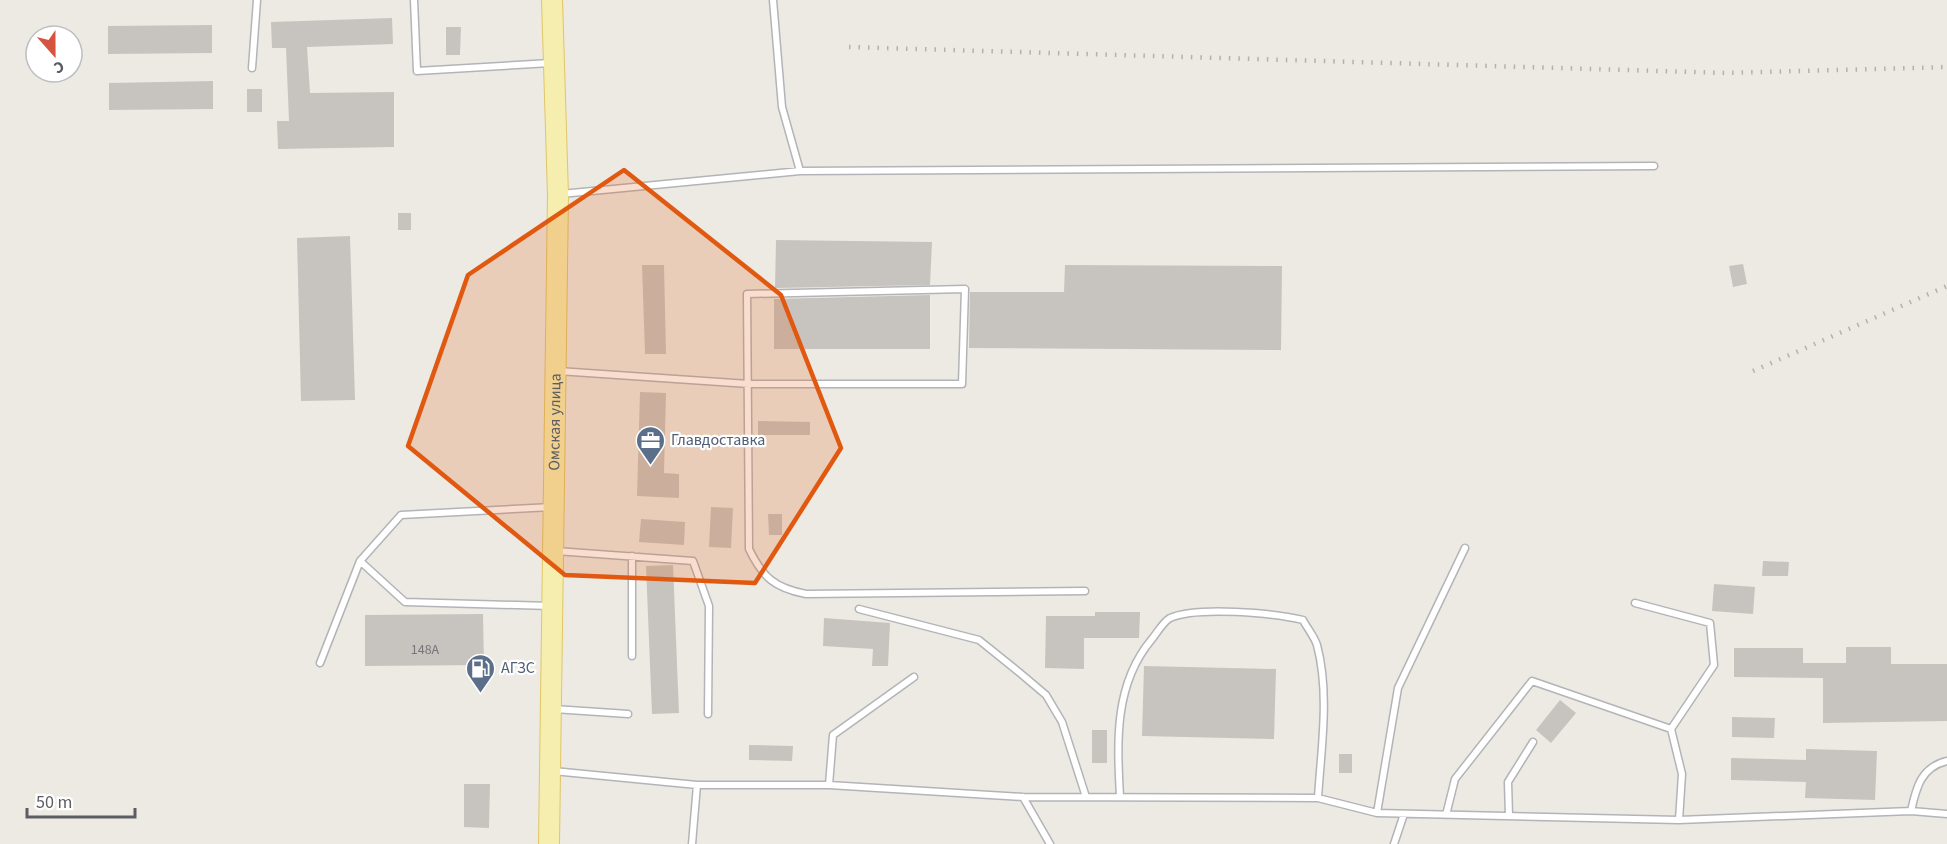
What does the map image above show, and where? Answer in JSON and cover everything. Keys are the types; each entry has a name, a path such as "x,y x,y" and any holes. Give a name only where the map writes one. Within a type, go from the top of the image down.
{"main road":[{"name":"Омская улица","path":"549,844 558,195 552,0"}],"lane":[{"path":"252,68 256,0"},
{"path":"414,0 417,70 553,63"},
{"path":"773,0 782,107 800,171"},
{"path":"558,195 800,171 1654,166"},
{"path":"555,371 749,384 962,384 965,289 747,294 749,384 749,549 759,570 773,583 787,590 806,594 1085,591"},
{"path":"320,663 360,561 401,515 553,507"},
{"path":"1377,813 1398,688 1465,548"},
{"path":"552,550 693,561 709,606 708,714"},
{"path":"632,556 632,656"},
{"path":"360,561 405,602 551,606"},
{"path":"1635,603 1710,623 1714,665 1671,729 1682,774 1679,820"},
{"path":"859,609 980,640 1029,680 1046,695 1062,722 1086,797"},
{"path":"1120,797 1121,702 1130,670 1168,619 1193,612 1282,615 1303,621 1316,643 1321,681 1323,721 1318,798"},
{"path":"829,785 832,735 914,677"},
{"path":"1446,815 1455,778 1532,681 1671,729"},
{"path":"550,708 628,714"},
{"path":"1509,816 1508,782 1533,742"},
{"path":"1911,812 1916,787 1923,774 1936,763 1947,761"},
{"path":"550,770 697,785 829,785 1023,797 1318,798 1377,813 1404,814 1679,820 1911,812 1947,814"},
{"path":"692,844 697,785"},
{"path":"1023,797 1050,844"},
{"path":"1394,844 1404,814"}],"highlighted area":[{"path":"624,170 781,295 841,448 755,583 565,575 408,446 468,275"}],"building":[{"path":"392,18 393,44 307,47 310,93 394,92 394,147 278,149 277,121 289,121 286,48 272,48 271,22"},
{"path":"212,25 212,53 108,54 108,26"},
{"path":"446,27 461,27 460,55 446,55"},
{"path":"213,81 213,109 109,110 109,83"},
{"path":"247,89 262,89 262,112 247,112"},
{"path":"398,213 411,213 411,230 398,230"},
{"path":"350,236 355,400 301,401 297,238"},
{"path":"776,240 932,242 930,285 775,288"},
{"path":"1743,264 1747,284 1733,287 1729,266"},
{"path":"642,265 664,265 666,354 645,354"},
{"path":"1065,265 1282,266 1281,350 969,348 970,292 1064,292"},
{"path":"930,295 930,349 774,349 774,299"},
{"path":"640,392 666,393 664,473 679,474 679,498 637,496"},
{"path":"758,421 810,422 810,435 758,435"},
{"path":"711,507 733,508 731,548 709,547"},
{"path":"768,514 782,514 782,535 769,535"},
{"path":"641,519 685,522 684,545 639,542"},
{"path":"1763,561 1789,562 1788,576 1762,576"},
{"path":"673,565 679,713 652,714 646,566"},
{"path":"1714,584 1755,587 1753,614 1712,611"},
{"path":"1095,612 1140,612 1139,638 1084,638 1084,669 1045,668 1046,616 1095,616"},
{"path":"483,614 484,665 365,666 365,615"},
{"path":"824,618 890,623 888,666 872,666 873,649 823,646"},
{"path":"1846,647 1891,647 1891,664 1947,664 1947,721 1823,723 1823,678 1734,677 1734,648 1803,648 1803,663 1846,663"},
{"path":"1144,666 1276,669 1274,739 1142,736"},
{"path":"1560,700 1576,713 1551,743 1536,730"},
{"path":"1732,717 1775,718 1774,738 1732,737"},
{"path":"1092,730 1107,730 1107,763 1092,763"},
{"path":"749,745 793,746 792,761 749,760"},
{"path":"1806,749 1877,751 1875,800 1805,798 1806,782 1731,780 1731,758 1806,760"},
{"path":"1339,754 1352,754 1352,773 1339,773"},
{"path":"464,784 490,784 489,828 464,827"}],"railway":[{"path":"849,47 1727,73 1947,67"},
{"path":"1753,371 1947,286"}],"place":[{"name":"Главдоставка","path":"650,466"},
{"name":"АГЗС","path":"480,694"}]}
